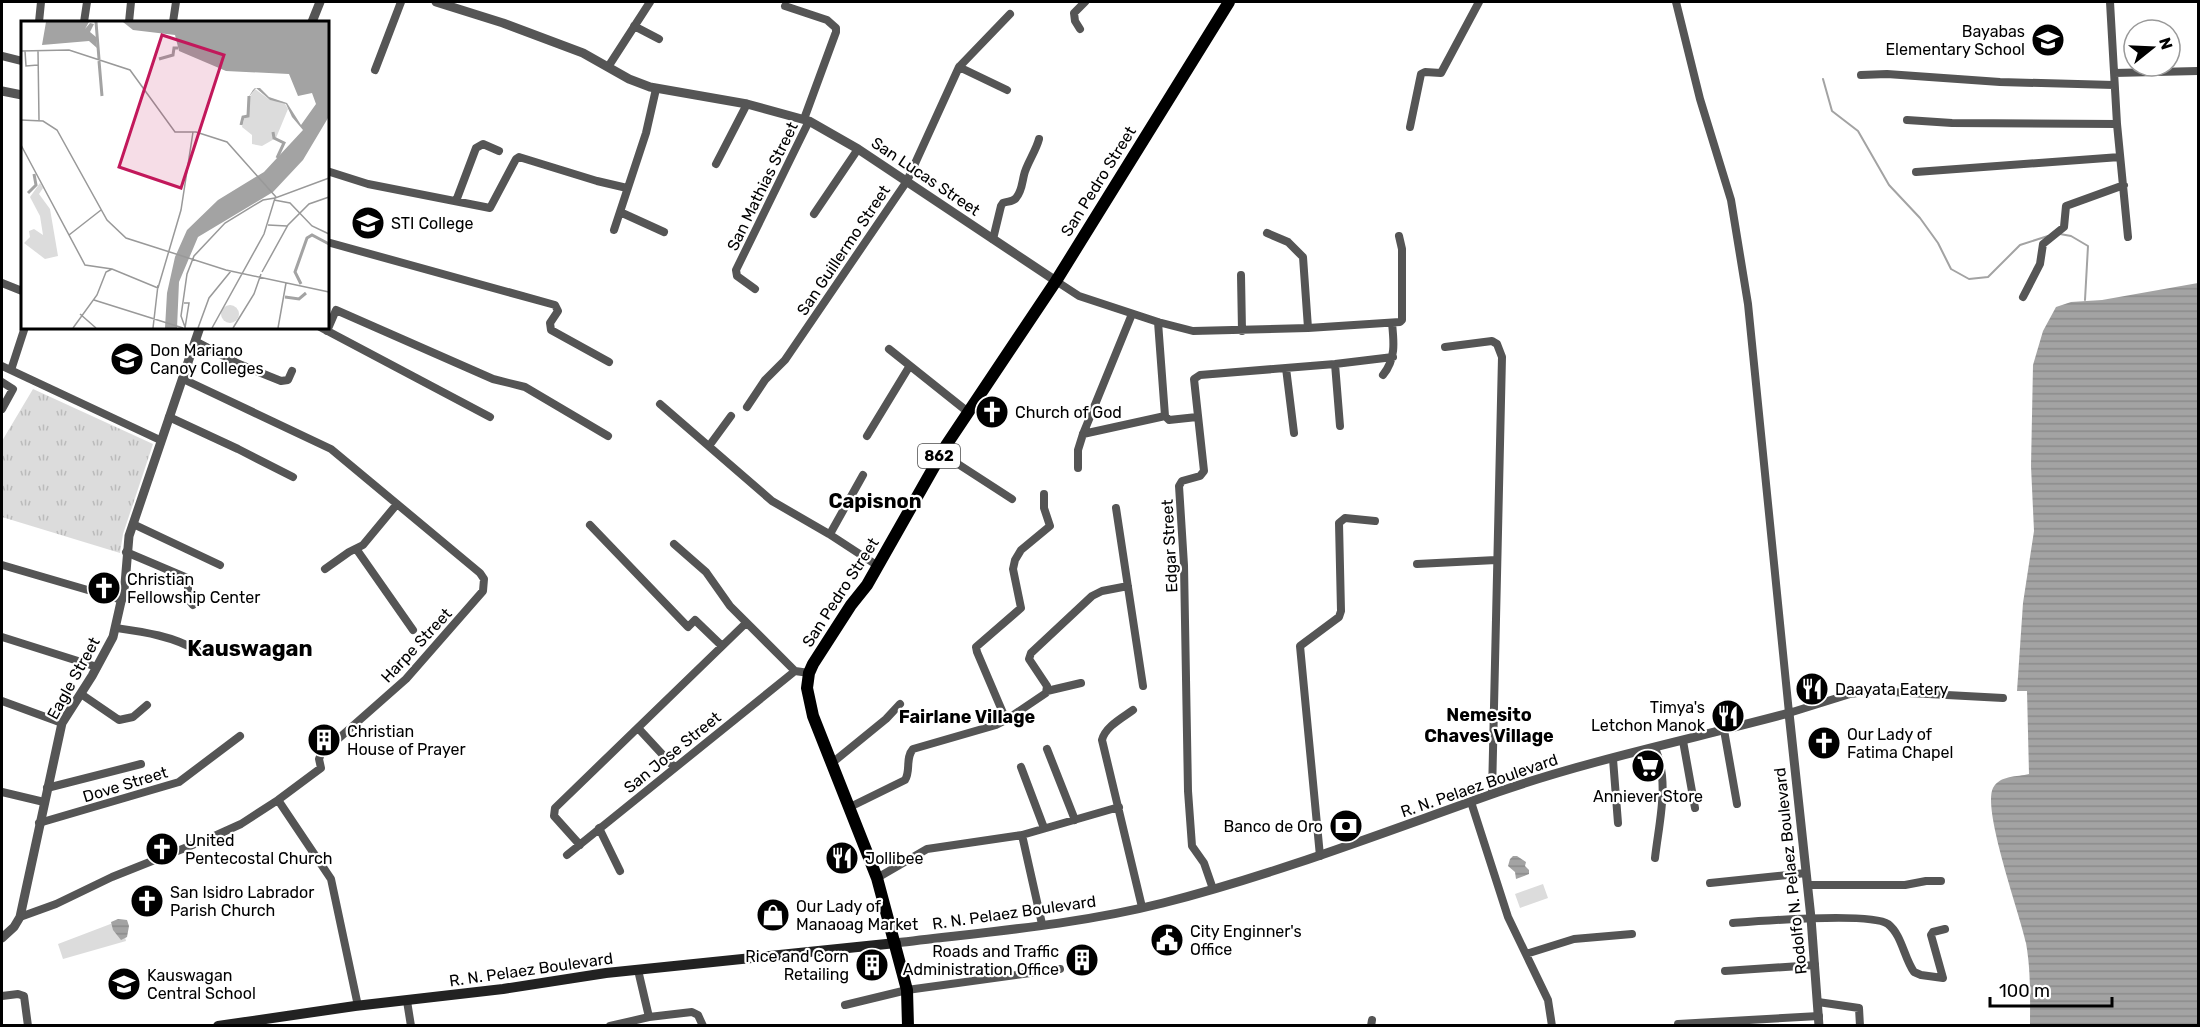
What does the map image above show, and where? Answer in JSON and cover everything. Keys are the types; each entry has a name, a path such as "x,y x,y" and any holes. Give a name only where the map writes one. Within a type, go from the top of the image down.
{"main road":[{"name":"San Pedro Street","path":"908,1026 907,990 878,878 809,700 807,688 809,673 825,644 878,566 941,453 1056,282 1229,2"},
{"name":"R. N. Pelaez Boulevard","path":"218,1026 638,970 896,943"}],"street":[{"path":"39,21 41,2"},
{"path":"84,21 87,2"},
{"path":"129,21 131,2"},
{"path":"174,21 176,2"},
{"path":"312,21 320,2"},
{"path":"375,70 402,2"},
{"name":"San Lucas Street","path":"436,2 503,23 583,53 629,79 656,89 747,104 806,120 858,149 1079,296 1193,331 1308,328 1392,323 1402,320 1402,249 1399,236"},
{"path":"608,67 650,2"},
{"path":"1080,29 1075,21 1074,13 1085,2"},
{"path":"1410,127 1420,74 1441,73 1479,2"},
{"path":"1676,2 1700,99 1731,200 1746,293 1789,713 1842,696 1872,691 2003,698"},
{"path":"2110,2 2117,124 2128,237"},
{"path":"785,6 827,20 836,28 806,120"},
{"name":"San Guillermo Street","path":"747,406 765,380 785,360 907,181 959,67 1010,14"},
{"path":"634,26 659,39"},
{"path":"2,56 21,62"},
{"path":"959,67 1007,90"},
{"path":"2114,73 2199,71"},
{"path":"1861,75 1887,74 2001,82 2115,85"},
{"path":"614,230 646,133 656,89"},
{"path":"2,91 21,95"},
{"path":"716,164 747,104"},
{"name":"San Mathias Street","path":"755,289 737,276 736,270 806,120"},
{"path":"1907,120 1952,123 2117,124"},
{"path":"993,240 1001,206 1018,196 1024,182 1024,173 1036,151 1039,139"},
{"path":"456,201 476,148 483,144 498,152"},
{"path":"814,214 858,149"},
{"path":"328,171 368,184 490,208 519,157 627,188"},
{"path":"1916,172 2120,157"},
{"path":"2023,297 2040,264 2043,244 2064,227 2066,206 2124,185"},
{"path":"620,212 664,232"},
{"path":"1267,233 1288,242 1303,257 1308,328"},
{"path":"328,242 555,305 558,311 550,323 552,330 609,362"},
{"path":"1241,275 1242,331"},
{"path":"2,283 21,291"},
{"path":"328,323 336,310 493,379 525,387 608,436"},
{"path":"1078,468 1078,450 1083,434 1132,314"},
{"path":"1158,322 1165,416 1169,420 1197,417"},
{"path":"1383,375 1393,357 1395,344 1392,323"},
{"path":"11,370 25,328"},
{"name":"Eagle Street","path":"2,938 14,927 20,917 62,723 97,667 116,628 125,584 126,552 133,524 200,328"},
{"path":"324,329 490,417"},
{"path":"195,341 239,364 282,381 288,380 292,371"},
{"path":"1445,347 1492,341 1497,344 1501,352 1492,794"},
{"path":"889,349 968,412"},
{"name":"Edgar Street","path":"1213,889 1204,862 1192,846 1188,791 1184,565 1179,486 1182,481 1200,476 1204,471 1194,382 1196,376 1393,357"},
{"path":"1335,364 1340,426"},
{"path":"2,366 160,440"},
{"path":"867,436 909,367"},
{"path":"1286,368 1294,433"},
{"name":"Harpe Street","path":"20,917 56,904 112,877 210,838 251,818 278,800 321,768 319,759 321,754 406,679 483,591 484,579 480,573 331,449 183,379"},
{"path":"2,382 13,389 2,409"},
{"path":"660,404 772,501 830,534 878,566"},
{"path":"709,446 731,416"},
{"path":"1083,434 1165,416"},
{"path":"169,417 293,477"},
{"path":"941,453 1012,499"},
{"path":"830,534 864,475"},
{"path":"1006,720 976,652 976,647 1021,608 1013,566 1021,550 1050,526 1044,508 1044,494"},
{"path":"325,569 368,541 397,504"},
{"path":"1116,508 1143,686"},
{"path":"1320,856 1300,646 1339,617 1341,611 1339,523 1345,518 1375,520"},
{"path":"133,524 220,565"},
{"path":"590,525 688,627 695,620 722,646"},
{"path":"674,544 706,572 730,606 795,671 809,673"},
{"path":"357,550 413,630"},
{"path":"126,552 185,577 189,581 188,599 193,605"},
{"path":"1417,564 1496,560"},
{"path":"2,565 122,600"},
{"path":"1047,691 1046,684 1029,659 1031,653 1092,596 1102,591 1128,586"},
{"path":"580,845 554,816 554,810 746,623"},
{"path":"116,628 150,633 182,642 198,651"},
{"path":"2,637 97,667"},
{"name":"San Jose Street","path":"567,855 795,671"},
{"path":"850,807 905,780 908,774 909,756 913,749 996,725 1047,691 1081,683"},
{"path":"81,694 119,720 133,717 147,705"},
{"path":"2,701 62,723"},
{"path":"832,763 886,719 900,704"},
{"path":"1133,710 1112,725 1102,737 1142,908"},
{"name":"R. N. Pelaez Boulevard","path":"896,943 1142,908 1320,856 1492,794 1613,759 1789,713"},
{"name":"Rodolfo N. Pelaez Boulevard","path":"1789,713 1808,885 1819,1021"},
{"path":"638,728 674,767"},
{"path":"1724,730 1737,804"},
{"name":"Dove Street","path":"39,823 178,782 240,736"},
{"path":"1683,741 1695,808"},
{"path":"1655,748 1661,761 1663,786 1655,858"},
{"path":"1047,749 1075,820"},
{"path":"1613,759 1618,823"},
{"path":"47,788 141,764"},
{"path":"1021,767 1044,828"},
{"path":"2,792 44,802"},
{"path":"278,800 331,879 358,1006"},
{"path":"1471,802 1508,917 1548,1000 1551,1026"},
{"path":"878,878 927,849 1022,834 1119,807"},
{"path":"599,828 620,871"},
{"path":"1022,834 1042,924"},
{"path":"1710,883 1806,873"},
{"path":"1808,885 1905,885 1941,881"},
{"path":"1733,922 1811,918 1878,919 1886,922 1894,930 1914,972 1942,978 1931,934 1945,929"},
{"path":"1526,954 1574,939 1632,934"},
{"path":"1725,971 1815,965"},
{"path":"844,1005 907,990 1060,969"},
{"path":"638,970 649,1017"},
{"path":"2,996 18,994 24,996 28,1026"},
{"path":"407,1001 411,1026"},
{"path":"1818,1002 1859,1008 1860,1026"},
{"path":"610,1026 649,1017 692,1012 698,1015 703,1026"},
{"path":"1678,1024 1819,1021"}],"green space":[{"path":"33,389 153,444 123,534 120,553 2,517 2,441"},
{"path":"1543,884 1548,898 1520,908 1515,894"},
{"path":"121,920 126,941 63,959 58,944"}],"shaded area":[{"path":"2198,283 2198,1025 2030,1025 2026,943 1997,839 1991,800 1993,788 2000,781 2029,774 2027,691 2017,691 2023,603 2034,531 2031,466 2033,365 2043,331 2056,307 2071,302 2102,300"},
{"path":"1513,856 1526,862 1525,866 1529,874 1516,879 1515,872 1508,866"},
{"path":"118,919 127,920 129,926 127,937 121,940 113,930 111,922"}],"waterway":[{"path":"1823,79 1832,111 1858,131 1889,185 1920,218 1938,243 1951,269 1969,279 1988,277 2020,245 2048,236"},
{"path":"2060,234 2071,236 2088,246 2085,300"}],"place":[{"name":"Bayabas Elementary School","path":"2048,40"},
{"name":"STI College","path":"368,223"},
{"name":"Don Mariano Canoy Colleges","path":"127,359"},
{"name":"Church of God","path":"992,412"},
{"name":"Christian Fellowship Center","path":"104,588"},
{"name":"Daayata Eatery","path":"1812,689"},
{"name":"Timya's Letchon Manok","path":"1728,716"},
{"name":"Christian House of Prayer","path":"324,740"},
{"name":"Our Lady of Fatima Chapel","path":"1824,743"},
{"name":"Anniever Store","path":"1648,766"},
{"name":"Banco de Oro","path":"1346,826"},
{"name":"United Pentecostal Church","path":"162,849"},
{"name":"Jollibee","path":"842,858"},
{"name":"San Isidro Labrador Parish Church","path":"147,901"},
{"name":"Our Lady of Manaoag Market","path":"773,915"},
{"name":"City Enginner's Office","path":"1167,940"},
{"name":"Roads and Traffic Administration Office","path":"1082,960"},
{"name":"Rice and Corn Retailing","path":"872,965"},
{"name":"Kauswagan Central School","path":"124,984"}],"district":[{"name":"Capisnon","path":"875,501"},
{"name":"Kauswagan","path":"250,648"},
{"name":"Fairlane Village","path":"967,717"},
{"name":"Nemesito Chaves Village","path":"1489,725"}]}
